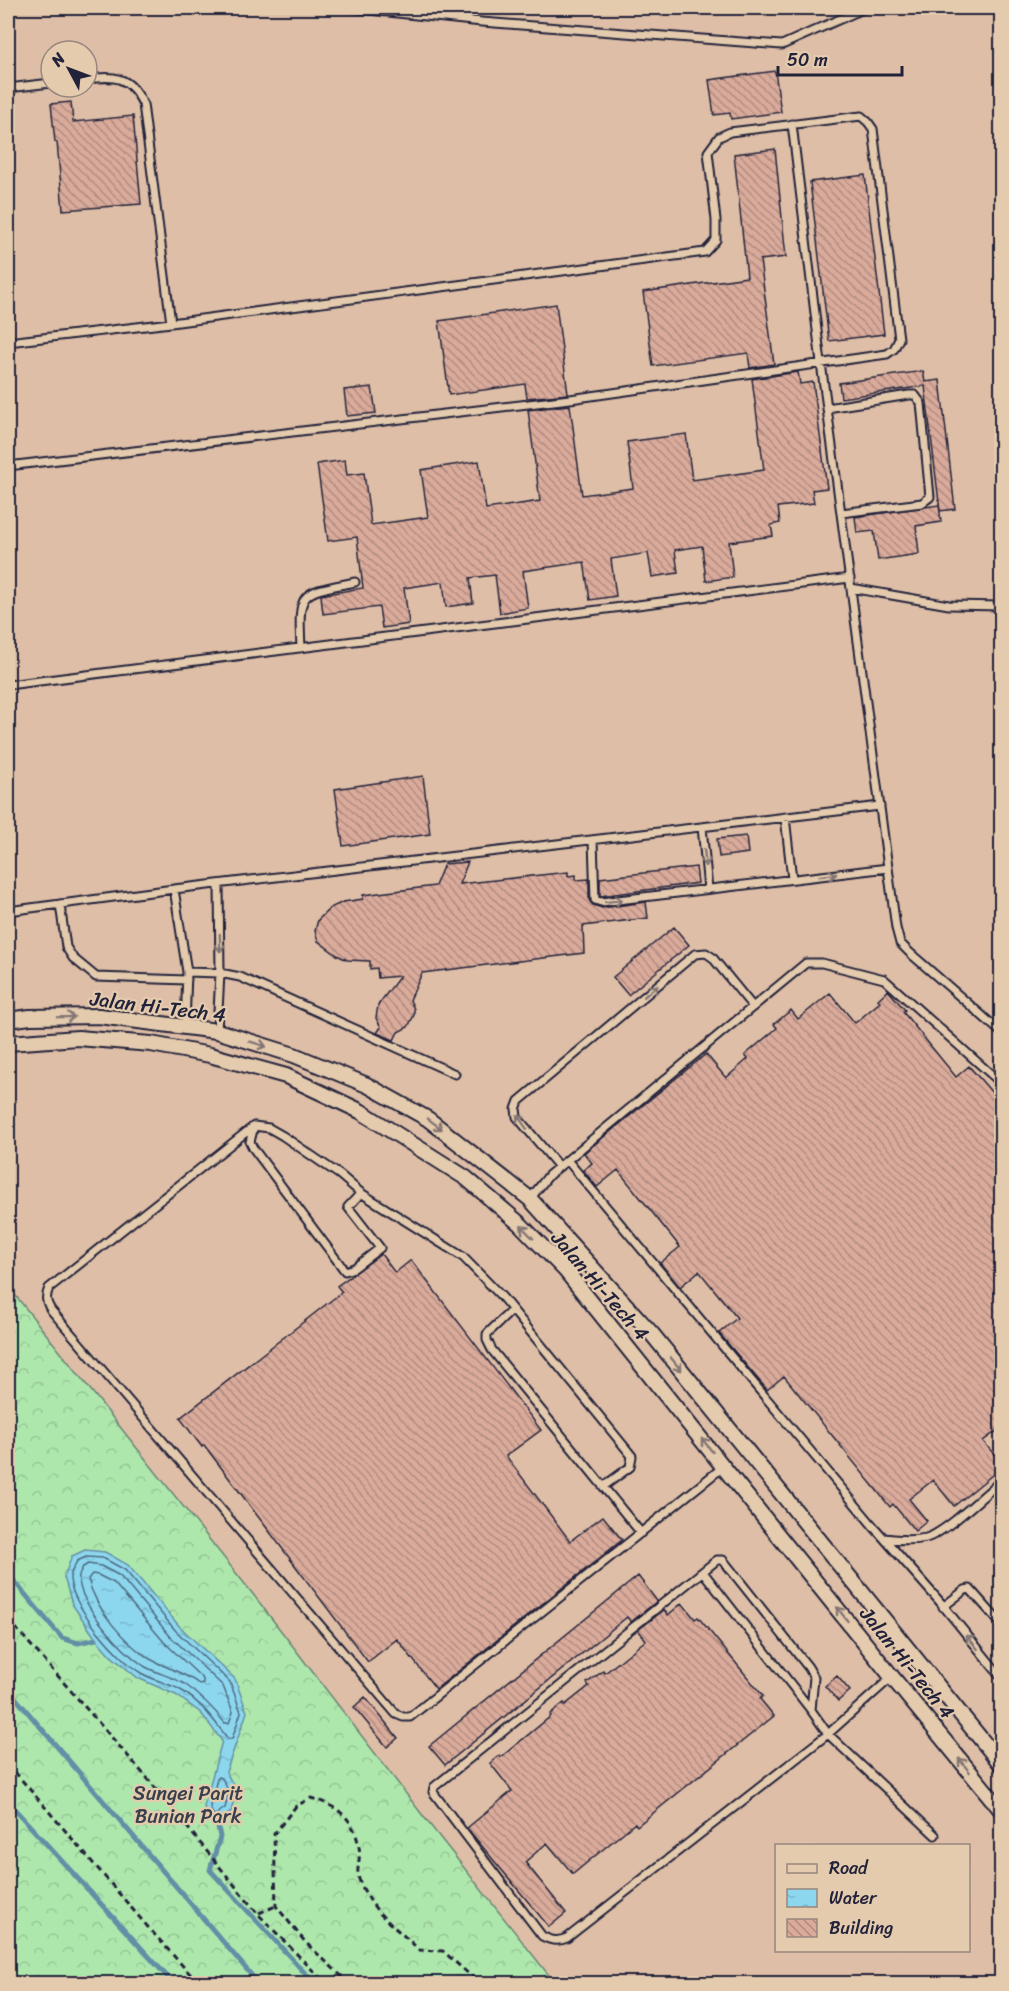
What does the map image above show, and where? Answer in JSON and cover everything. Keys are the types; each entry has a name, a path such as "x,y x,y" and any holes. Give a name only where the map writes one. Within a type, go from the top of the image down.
{"street":[{"name":"Jalan Hi-Tech 4","path":"8,1020 30,1017 99,1016 217,1031 294,1055 367,1085 428,1119 530,1199 652,1334 1002,1765"},
{"name":"Jalan Hi-Tech 4","path":"8,1043 78,1038 151,1044 210,1055 286,1076 360,1111 466,1178 520,1224 566,1271 892,1677 1002,1810"}],"lane":[{"path":"350,8 482,22 782,45 865,8"},
{"path":"99,79 113,77 129,83 143,104 171,323"},
{"path":"8,88 39,84"},
{"path":"8,342 171,323 705,252 716,240 716,220 708,152 719,137 730,132 861,116 873,129 899,339 894,349 887,354 558,400 8,466"},
{"path":"792,124 821,363 896,928 900,943 1002,1033"},
{"path":"827,408 909,394 915,395 921,403 930,497 922,503 841,513"},
{"path":"8,685 850,578"},
{"path":"301,648 299,620 301,605 308,594 316,590 355,582"},
{"path":"851,588 949,605 1002,606"},
{"path":"8,911 174,889 880,806"},
{"path":"785,817 792,879"},
{"path":"702,827 708,889"},
{"path":"593,840 595,900 597,902 888,868"},
{"path":"217,1031 220,973 219,884"},
{"path":"174,889 187,976 185,1026"},
{"path":"60,904 66,947 73,957 96,977 187,976 220,973 240,977 455,1074"},
{"path":"559,1167 517,1117 516,1108 519,1101 695,954 706,953 712,957 753,1007"},
{"path":"530,1199 549,1175 806,963 822,963 884,979 1002,1084"},
{"path":"604,1486 630,1467 632,1456 512,1310 463,1257 361,1193 340,1175 269,1128 254,1126 49,1288 46,1294 46,1301 51,1310 396,1714 404,1717 411,1717 724,1466"},
{"path":"254,1126 250,1142 253,1148 345,1271 354,1268 380,1248 348,1207 361,1193"},
{"path":"567,1160 1002,1678"},
{"path":"512,1310 487,1335 492,1350 641,1533"},
{"path":"884,1538 901,1540 927,1538 941,1531 1002,1480"},
{"path":"812,1710 813,1677 808,1667 723,1560 717,1560 434,1787 433,1792 542,1936 548,1940 560,1941 567,1938 828,1734 892,1677"},
{"path":"702,1572 812,1710 828,1734 935,1835"},
{"path":"943,1607 965,1590 970,1589 1002,1625"}],"path":[{"path":"8,1619 148,1779 258,1914 326,1983"},
{"path":"8,1764 199,1983"},
{"path":"350,1983 306,1943 276,1906 274,1834 296,1806 311,1798 329,1804 352,1822 360,1849 358,1876 368,1898 387,1922 401,1931 419,1950 443,1951 480,1983"},
{"path":"258,1914 276,1906"}],"shaded area":[{"path":"8,8 738,8 762,10 768,8 1001,8 1001,1983 8,1984"}],"green space":[{"name":"Sungei Parit Bunian Park","path":"8,1286 252,1593 555,1983 8,1983"}],"water":[{"path":"85,1550 105,1552 128,1565 180,1627 235,1679 247,1712 226,1772 236,1790 231,1812 217,1822 207,1819 204,1806 222,1741 201,1713 176,1695 138,1678 111,1656 96,1639 72,1604 64,1577 72,1556"}],"building":[{"path":"775,71 781,112 731,119 730,113 714,115 709,80"},
{"path":"71,102 73,122 133,116 141,204 63,210 51,104"},
{"path":"775,149 786,257 760,260 774,364 750,368 748,353 653,366 643,292 747,277 734,154"},
{"path":"865,175 884,334 829,341 810,182"},
{"path":"556,304 568,394 527,398 525,384 449,395 439,321"},
{"path":"923,371 925,382 940,380 955,509 940,511 925,386 841,398 839,383"},
{"path":"798,372 800,384 813,382 827,488 812,490 814,503 778,507 780,523 771,525 773,536 729,542 733,577 706,581 702,546 675,550 678,573 652,577 648,553 611,559 616,596 590,600 584,562 523,571 528,608 500,613 495,575 470,578 473,603 446,607 443,582 404,588 409,624 382,628 379,607 323,614 321,595 363,588 357,537 328,541 317,464 345,460 347,475 364,473 371,525 428,517 421,470 479,461 486,509 540,501 528,410 570,405 582,495 633,488 627,442 686,434 692,480 764,470 752,379"},
{"path":"372,387 376,413 347,416 344,390"},
{"path":"939,505 941,522 916,526 919,554 878,560 874,531 857,533 855,517"},
{"path":"423,776 430,834 343,846 335,789"},
{"path":"746,836 748,853 719,857 717,839"},
{"path":"468,862 459,884 568,872 568,876 576,875 576,880 589,879 589,900 593,905 602,908 646,902 648,918 583,926 584,953 422,973 410,1000 414,1015 408,1027 398,1032 394,1040 377,1033 381,1027 376,1018 378,1005 400,976 378,978 377,968 370,969 370,961 347,960 337,955 318,941 315,931 318,920 330,908 343,902 363,899 363,895 435,886 444,864"},
{"path":"696,867 698,883 600,896 600,878"},
{"path":"674,927 689,945 628,995 613,977"},
{"path":"888,990 956,1077 969,1066 994,1095 1002,1090 1002,1427 983,1441 1002,1467 954,1506 933,1480 909,1499 927,1521 915,1531 893,1504 890,1507 784,1376 767,1390 719,1333 737,1318 699,1271 680,1287 660,1263 680,1247 618,1170 597,1187 583,1170 592,1163 584,1153 706,1054 726,1078 748,1059 745,1055 777,1028 774,1024 791,1010 798,1019 830,993 855,1023 880,1002 878,999"},
{"path":"381,1254 395,1273 411,1260 541,1430 506,1456 570,1541 603,1516 622,1540 436,1689 397,1639 368,1662 204,1445 202,1447 180,1418 342,1292 337,1286"},
{"path":"638,1576 657,1601 631,1622 627,1617 445,1765 429,1746"},
{"path":"682,1603 695,1619 698,1617 763,1696 760,1699 774,1716 637,1826 635,1823 573,1874 547,1843 525,1862 566,1913 549,1927 467,1828 512,1791 490,1763 500,1755 501,1757 551,1716 550,1714 589,1686 587,1683 603,1671 605,1673 646,1640 638,1630 664,1610 668,1615"},
{"path":"837,1676 850,1691 838,1701 825,1686"},
{"path":"365,1697 398,1738 387,1747 354,1707"}],"waterway":[{"path":"8,1574 62,1638 78,1643 96,1639"},
{"path":"8,1689 259,1984"},
{"path":"8,1802 174,1984"},
{"path":"217,1822 220,1837 210,1870 315,1984"}]}
